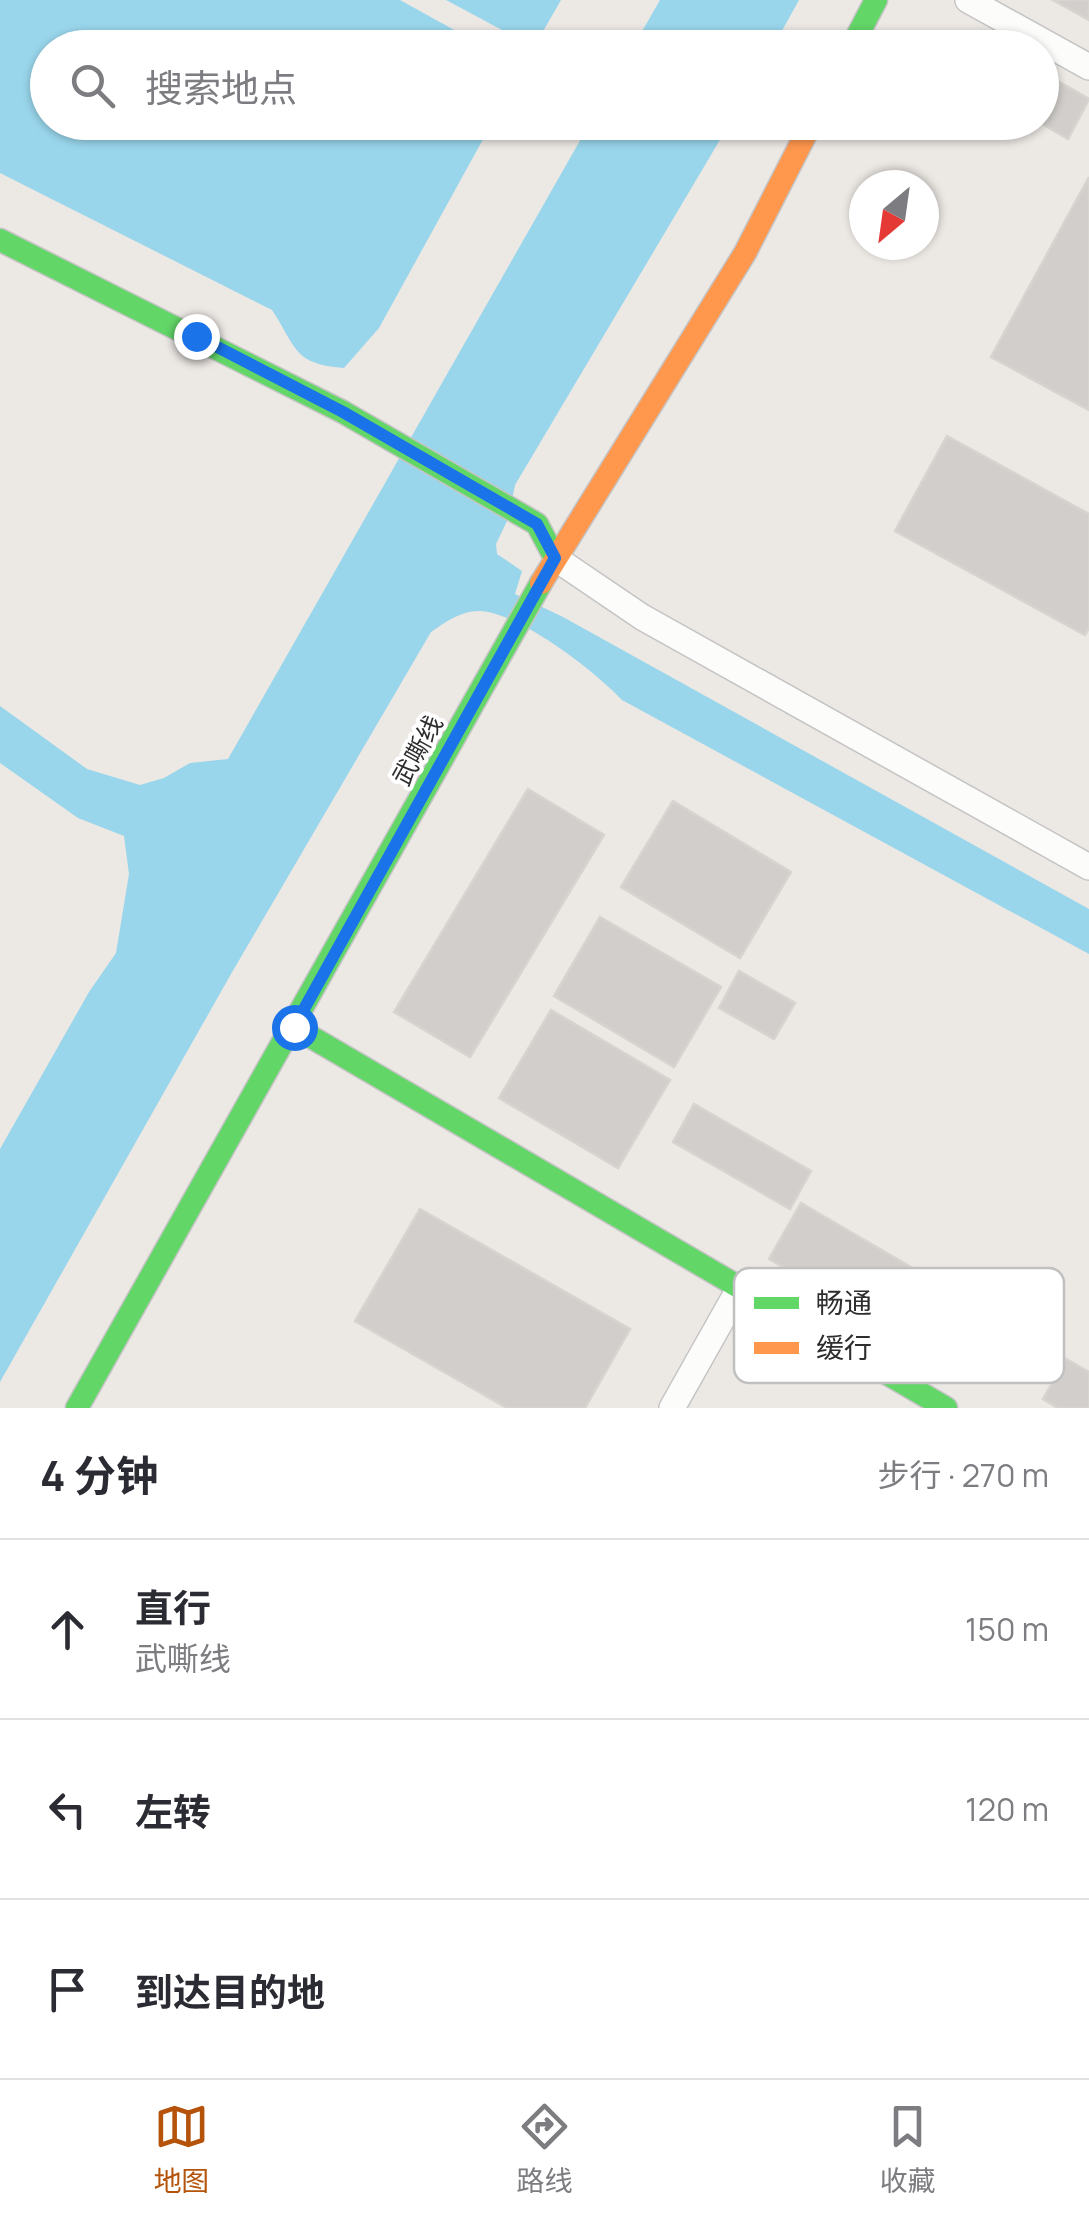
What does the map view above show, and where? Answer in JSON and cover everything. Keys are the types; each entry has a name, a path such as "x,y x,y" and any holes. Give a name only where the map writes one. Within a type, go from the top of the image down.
{"main road":[{"path":"860,30 876,0"},
{"name":"武嘶线","path":"77,1408 555,558 745,253 803,140"},
{"path":"0,240 212,344 375,431 537,524 555,558"},
{"path":"294,1027 734,1285"},
{"path":"903,1383 946,1408"}],"street":[{"path":"968,0 1022,30"},
{"path":"1059,50 1089,67"},
{"path":"555,558 642,617 1089,867"},
{"path":"672,1408 734,1300"}],"water":[{"path":"0,0 400,0 454,30 30,30 30,140 483,140 379,328 344,368 305,358 272,310 0,173"},
{"path":"446,0 561,0 544,30 502,30"},
{"path":"660,0 799,0 782,30 643,30"},
{"path":"580,140 720,140 515,485 508,519 496,544 497,554 522,571 515,594 1089,909 1089,954 622,700 594,674 535,632 496,614 473,611 460,615 431,632 231,974 0,1382 0,1149 89,992 116,953 129,874 124,836 78,818 0,763 0,706 87,769 140,785 164,778 190,763 228,759"}],"building":[{"path":"1053,0 1089,0 1089,20"},
{"path":"1059,82 1089,99 1068,139 1059,134"},
{"path":"1089,177 1089,410 991,357"},
{"path":"947,436 1089,514 1089,628 1085,635 895,531"},
{"path":"528,789 604,835 470,1057 394,1012"},
{"path":"673,801 791,872 740,958 621,887"},
{"path":"600,917 721,987 674,1067 554,996"},
{"path":"739,971 795,1003 774,1039 719,1008"},
{"path":"551,1010 670,1080 618,1168 499,1098"},
{"path":"694,1104 811,1171 790,1209 673,1142"},
{"path":"801,1203 912,1268 784,1268 769,1259"},
{"path":"420,1209 630,1329 585,1408 507,1408 355,1321"},
{"path":"1066,1359 1089,1372 1089,1408 1058,1408 1043,1399 1052,1383 1064,1383"}],"traffic: fast":[{"path":"860,30 876,0"},
{"path":"0,240 343,412 537,524 555,558"},
{"path":"77,1408 541,583"},
{"path":"294,1027 734,1284"},
{"path":"903,1383 946,1408"}],"traffic: slow":[{"path":"541,583 745,253 803,140"}],"route":[{"path":"196,336 343,412 537,524 555,558 294,1027"}]}
